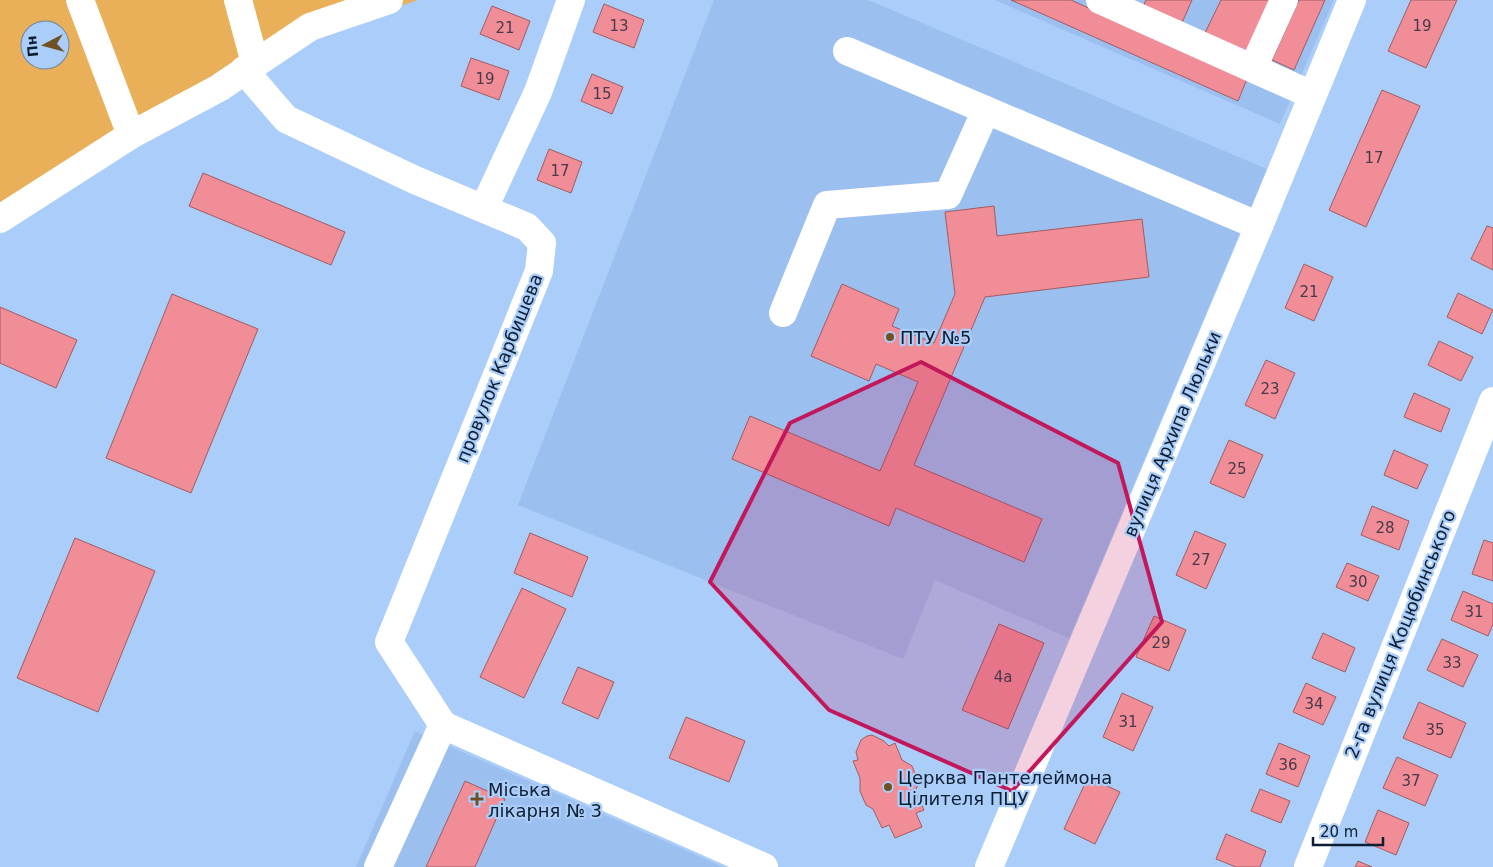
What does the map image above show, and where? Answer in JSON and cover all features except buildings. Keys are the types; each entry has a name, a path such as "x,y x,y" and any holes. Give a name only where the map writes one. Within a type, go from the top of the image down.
{"street":[{"path":"80,0 131,135"},
{"path":"238,0 250,67"},
{"path":"0,219 131,135 219,88 310,27 389,0"},
{"path":"484,208 538,92 571,0"},
{"path":"1100,0 1312,95"},
{"path":"1253,68 1284,0"},
{"name":"вулиця Архипа Люльки","path":"989,867 1352,0"},
{"path":"847,51 1259,226"},
{"name":"провулок Карбишева","path":"250,67 286,119 415,180 527,226 542,243 539,271 389,642 443,725"},
{"path":"784,313 827,206 948,195 986,110"},
{"name":"2-га вулиця Коцюбинського","path":"1308,867 1493,401"},
{"path":"378,867 443,725 764,867"}],"highlighted area":[{"path":"921,362 1118,463 1162,622 1012,791 829,710 710,582 790,423"}],"shaded area":[{"path":"0,0 418,0 233,62 0,213"},
{"name":"ПТУ №5","path":"714,0 868,0 1267,169 1069,638 935,580 903,659 518,505"},
{"path":"995,0 1334,0 1280,124"},
{"name":"Міська лікарня № 3","path":"415,731 723,867 356,867"}],"place":[{"name":"ПТУ №5","path":"890,337"},
{"name":"Церква Пантелеймона Цілителя ПЦУ","path":"888,787"},
{"name":"Міська лікарня № 3","path":"477,799"}]}
